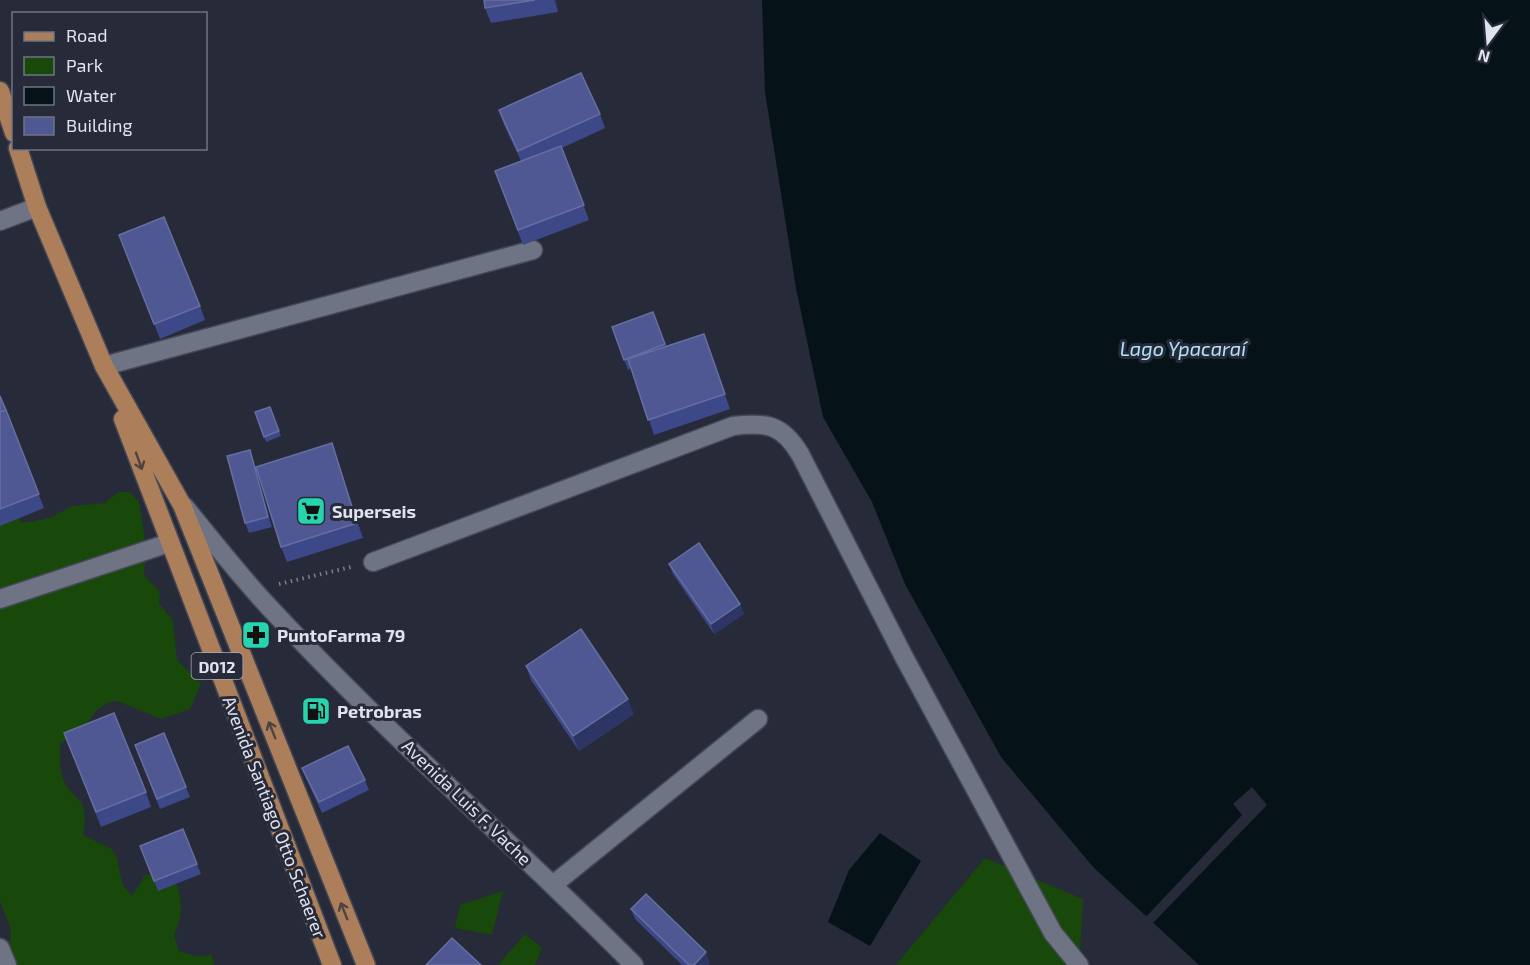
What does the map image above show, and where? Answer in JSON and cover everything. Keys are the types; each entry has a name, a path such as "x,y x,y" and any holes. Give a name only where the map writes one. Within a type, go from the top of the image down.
{"main road":[{"path":"0,91 12,127"},
{"name":"D012","path":"19,150 37,207 104,366 182,505"},
{"name":"Avenida Santiago Otto Schaerer","path":"104,366 169,543 332,965"},
{"name":"Avenida Santiago Otto Schaerer","path":"182,505 366,965"}],"street":[{"path":"0,221 37,207"},
{"path":"104,366 533,250"},
{"path":"373,562 733,426 756,423 777,428 791,439 800,454 904,657 1053,933 1079,965"},
{"name":"Avenida Luis F. Vache","path":"182,505 255,590 412,751 554,884 634,965"},
{"path":"0,599 169,543"},
{"path":"554,884 758,719"},
{"path":"0,948 7,965"}],"path":[{"path":"255,590 373,562"}],"green space":[{"path":"0,488 22,523 50,518 72,506 105,503 118,492 129,492 139,501 146,546 144,575 160,592 159,604 173,620 177,660 201,684 190,709 161,719 117,701 107,703 96,711 79,734 60,743 61,772 66,785 82,804 85,820 83,835 112,849 117,858 122,884 132,896 145,875 164,873 175,877 181,907 174,935 179,951 196,956 212,955 214,965 0,965 0,957 10,945 11,929 0,902"},
{"path":"985,858 1083,899 1079,965 896,965"},
{"path":"503,891 492,935 455,928 460,905"},
{"path":"525,934 542,948 535,965 498,965"}],"water":[{"name":"Lago Ypacaraí","path":"762,0 1530,0 1530,965 1199,965 1094,868 1001,757 905,584 872,502 823,417 796,288 765,92"},
{"path":"880,833 921,861 870,946 828,922 849,870"}],"pier":[{"path":"1252,787 1267,805 1151,925 1144,919 1242,815 1233,804"}],"building":[{"path":"484,0 535,0 485,8"},
{"path":"581,73 600,114 518,151 499,110"},
{"path":"561,146 584,205 518,230 495,171"},
{"path":"164,217 200,306 154,324 119,235"},
{"path":"653,312 665,344 624,360 612,327"},
{"path":"704,334 725,394 648,420 628,359"},
{"path":"0,396 6,410 0,412"},
{"path":"270,407 279,431 264,437 255,412"},
{"path":"6,410 39,494 0,509 0,412"},
{"path":"332,443 357,523 281,547 256,467"},
{"path":"250,450 268,517 245,523 227,456"},
{"path":"699,543 740,604 711,624 669,564"},
{"path":"581,629 628,699 573,736 526,666"},
{"path":"114,713 146,792 96,812 64,733"},
{"path":"164,733 186,787 157,799 135,745"},
{"path":"348,746 365,780 319,802 302,768"},
{"path":"183,829 197,864 154,881 140,846"},
{"path":"646,894 706,952 694,965 689,965 631,909"},
{"path":"452,938 481,965 426,965"}],"place":[{"name":"Superseis","path":"311,511"},
{"name":"PuntoFarma 79","path":"256,635"},
{"name":"Petrobras","path":"316,711"}]}
